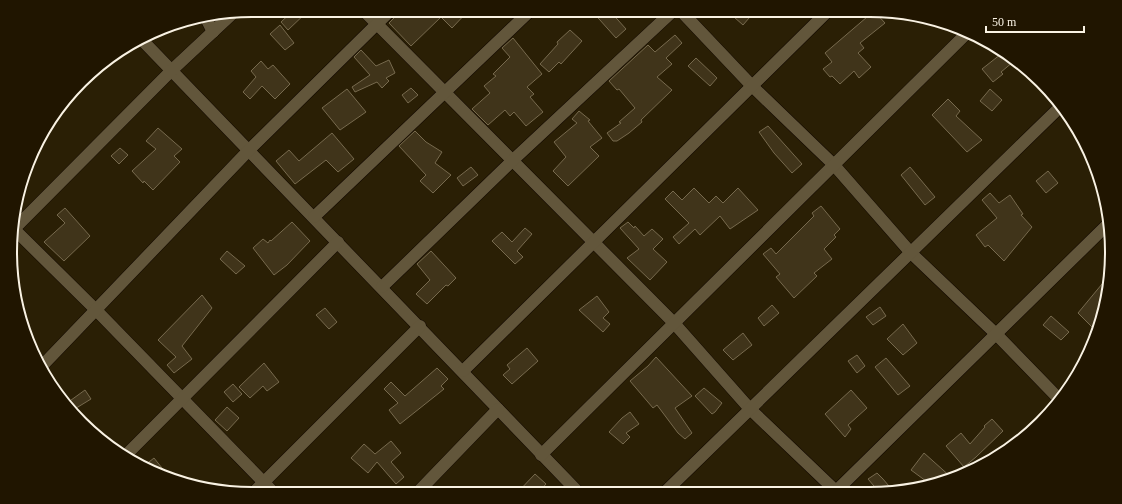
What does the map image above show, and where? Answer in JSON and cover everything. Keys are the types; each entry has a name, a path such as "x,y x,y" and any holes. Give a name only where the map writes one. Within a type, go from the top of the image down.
{"street":[{"path":"369,17 674,323 750,409 831,487"},
{"path":"45,363 249,150 384,17"},
{"path":"314,217 524,17"},
{"path":"382,287 512,161 666,17"},
{"path":"687,17 752,86 834,165 911,253 996,334 1055,396"},
{"path":"463,371 822,17"},
{"path":"19,225 172,70 227,19"},
{"path":"208,22 213,32"},
{"path":"541,455 963,36"},
{"path":"146,42 573,487"},
{"path":"670,487 1057,110"},
{"path":"841,487 1103,228"},
{"path":"18,232 269,487"},
{"path":"129,452 338,242"},
{"path":"259,487 420,326"},
{"path":"424,487 498,409"}],"building":[{"path":"286,17 302,17 288,30 281,22"},
{"path":"395,17 441,17 411,46 389,23"},
{"path":"441,17 462,17 452,28"},
{"path":"597,17 615,17 626,29 616,38"},
{"path":"734,17 750,17 743,25"},
{"path":"867,17 880,18 885,23 860,43 864,48 858,53 871,67 859,78 854,71 840,84 832,76 830,77 823,69 832,62 825,53"},
{"path":"280,25 294,43 285,50 270,34"},
{"path":"570,30 582,41 561,64 559,62 549,72 540,64 558,44 557,42"},
{"path":"675,35 682,43 666,58 672,64 657,77 672,90 641,120 642,122 617,141 613,141 607,133 621,123 619,122 635,108 619,89 617,90 609,81 648,45 655,52"},
{"path":"513,38 542,74 527,87 534,94 530,97 543,112 526,126 514,112 510,116 505,110 488,125 472,109 490,93 484,86 496,76 493,74 510,57 502,48"},
{"path":"361,50 376,66 389,60 395,73 386,78 389,81 382,88 377,82 355,92 352,87 370,75 354,57"},
{"path":"999,56 1010,64 1001,72 1003,74 993,82 982,69"},
{"path":"696,58 717,78 710,86 688,66"},
{"path":"261,61 268,69 273,65 290,84 275,99 262,86 250,99 243,92 256,77 251,71"},
{"path":"411,88 418,95 408,103 402,95"},
{"path":"347,89 366,112 340,130 322,108"},
{"path":"990,89 1002,100 992,111 980,101"},
{"path":"948,99 960,111 956,116 982,140 967,152 932,115"},
{"path":"579,111 590,120 588,121 602,138 590,147 599,156 568,186 553,171 566,157 554,142 577,123 572,119"},
{"path":"768,126 802,164 792,173 774,153 759,132"},
{"path":"158,128 182,149 174,156 180,162 153,190 144,181 143,183 132,171 156,149 146,141"},
{"path":"415,131 426,142 442,152 435,163 451,175 433,193 420,181 426,175 399,146"},
{"path":"332,133 354,159 338,172 326,160 295,184 276,161 289,150 299,161"},
{"path":"120,148 128,155 119,164 111,156"},
{"path":"471,167 478,175 463,186 457,178"},
{"path":"910,167 935,197 925,205 901,175"},
{"path":"1048,171 1058,183 1046,193 1036,181"},
{"path":"694,188 709,203 716,196 723,203 738,188 758,210 730,229 720,216 700,235 695,229 679,244 673,237 689,223 665,199 673,191 682,200"},
{"path":"990,193 999,203 1010,195 1023,214 1021,215 1032,227 1004,261 988,245 985,247 976,235 997,218 982,200"},
{"path":"821,206 840,229 834,235 836,237 824,249 832,259 814,273 817,276 794,298 776,277 780,274 763,254 771,248 776,254 814,216 812,213"},
{"path":"65,208 90,236 64,261 44,242 65,223 57,215"},
{"path":"292,222 310,241 287,265 274,275 253,248 263,239 268,243 270,240 271,241"},
{"path":"628,222 634,228 635,226 644,236 652,229 663,239 653,249 667,262 650,280 627,258 639,249 620,228"},
{"path":"525,228 532,234 517,251 523,257 515,264 492,241 502,232 512,242"},
{"path":"227,251 245,266 236,274 220,259"},
{"path":"431,251 456,278 448,286 446,285 427,304 416,294 430,280 417,264"},
{"path":"1103,283 1093,328 1078,313"},
{"path":"202,295 212,308 182,346 192,359 174,373 167,365 176,357 158,340"},
{"path":"597,296 609,312 603,318 610,324 603,332 579,310"},
{"path":"772,305 779,313 764,326 758,318"},
{"path":"880,307 886,316 873,325 866,317"},
{"path":"325,308 337,322 329,329 316,315"},
{"path":"1051,316 1069,332 1061,340 1043,325"},
{"path":"903,324 917,343 903,355 887,339"},
{"path":"743,333 752,345 733,360 723,350"},
{"path":"527,348 538,361 512,384 503,375 510,369 507,365"},
{"path":"857,355 865,366 857,373 848,361"},
{"path":"656,357 692,396 675,408 692,433 685,439 678,433 657,405 653,408 630,381"},
{"path":"886,358 910,386 898,395 875,367"},
{"path":"264,363 279,382 267,391 263,386 250,398 239,387"},
{"path":"437,368 448,379 441,386 444,389 400,424 389,410 398,403 384,389 391,382 405,396"},
{"path":"233,384 242,394 233,402 224,392"},
{"path":"704,388 722,403 712,414 695,396"},
{"path":"85,390 91,399 76,408 70,401"},
{"path":"851,390 867,408 848,425 851,429 845,437 825,414"},
{"path":"227,407 239,418 227,431 215,420"},
{"path":"630,412 639,424 626,433 630,437 623,444 609,432"},
{"path":"992,419 1003,431 964,467 946,446 961,433 970,444 985,427 984,426"},
{"path":"391,441 401,453 391,462 404,477 396,484 377,462 368,473 351,458 364,444 375,454"},
{"path":"924,453 948,474 925,480 911,470"},
{"path":"154,458 163,470 148,463"},
{"path":"877,473 889,486 873,487 874,486 868,479"},
{"path":"535,474 546,484 543,487 523,487"}]}
